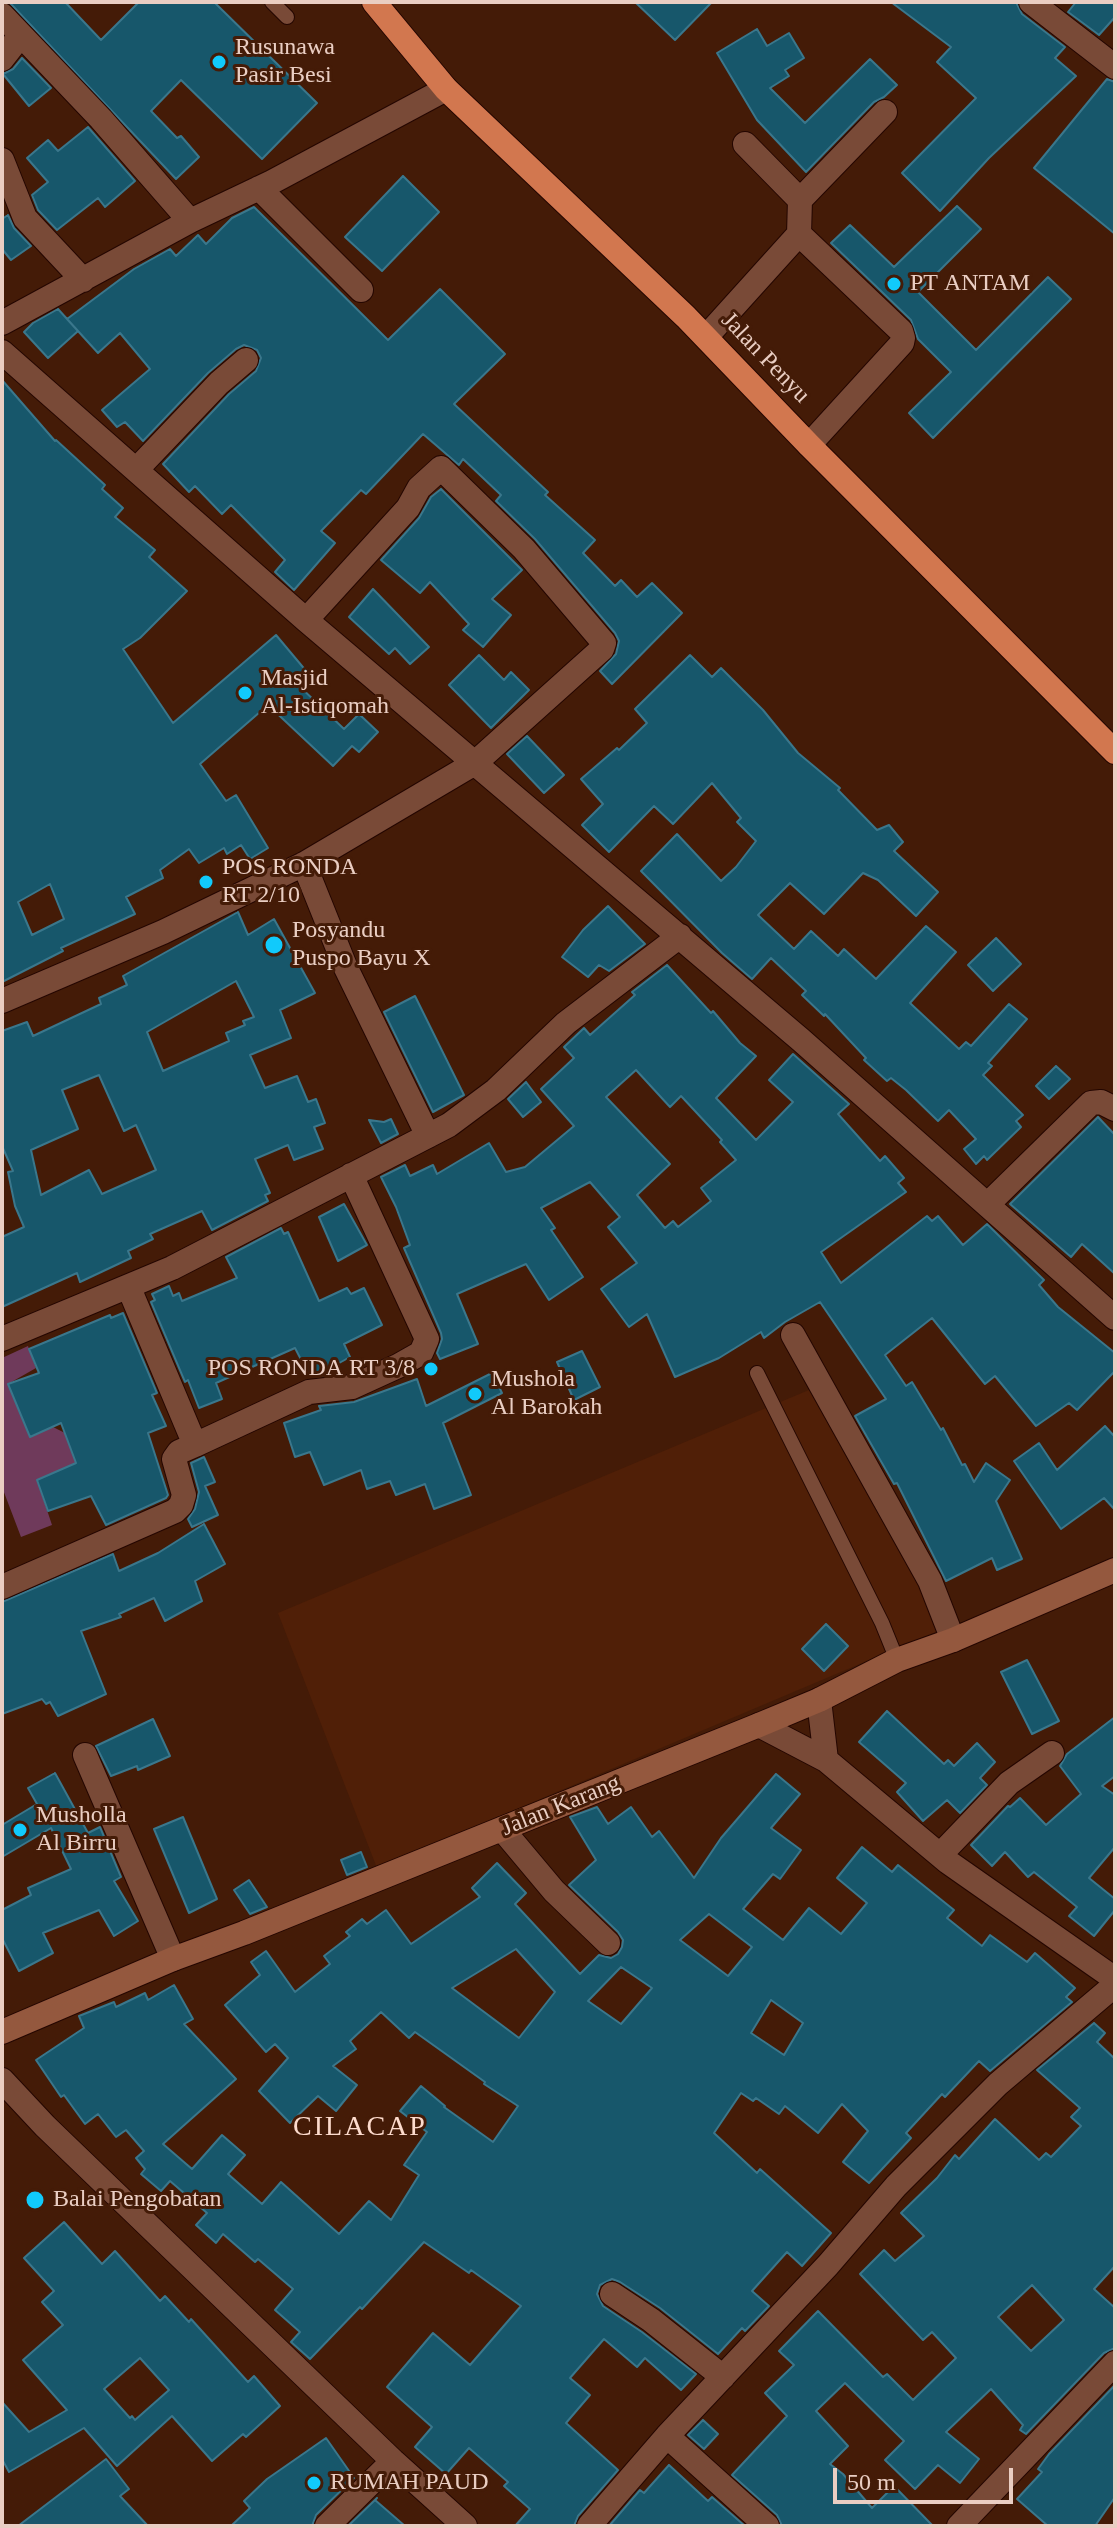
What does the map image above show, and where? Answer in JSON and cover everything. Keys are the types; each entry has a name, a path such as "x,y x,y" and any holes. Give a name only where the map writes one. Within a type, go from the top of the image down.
{"highway":[{"name":"Jalan Penyu","path":"374,2 446,89 706,337 809,445 1113,747"}],"main road":[{"name":"Jalan Karang","path":"2,2032 173,1959 759,1725 819,1700 897,1660 953,1640 1115,1570"}],"street":[{"path":"1031,2 1115,67"},
{"path":"2,15 101,119 190,221"},
{"path":"2,59 20,36"},
{"path":"2,323 190,221 446,89"},
{"path":"706,337 799,234 800,200 885,112"},
{"path":"745,144 800,200"},
{"path":"2,160 25,218 83,280"},
{"path":"259,188 361,290"},
{"path":"799,234 901,331 903,338 809,445"},
{"path":"2,352 306,620 680,936 989,1203 1115,1318"},
{"path":"136,470 219,383 246,360"},
{"path":"2,1001 163,932 304,864 475,763 602,649 604,643 524,549 445,469 440,468 419,488 408,508 306,620"},
{"path":"304,864 345,966 428,1136"},
{"path":"2,1339 172,1268 449,1125 496,1090 566,1023 680,936"},
{"path":"989,1203 1091,1103 1101,1102 1115,1109"},
{"path":"2,1587 175,1511 184,1495 174,1459 179,1452 309,1392 362,1383 418,1356 424,1349 426,1334 351,1175"},
{"path":"129,1288 195,1445"},
{"path":"793,1335 930,1581 953,1640"},
{"path":"819,1700 826,1760"},
{"path":"759,1725 826,1760 940,1855 1115,1979"},
{"path":"940,1855 1009,1783 1052,1753"},
{"path":"85,1755 173,1959"},
{"path":"502,1829 554,1891 608,1943"},
{"path":"589,2526 667,2436 828,2265 896,2186 998,2084 1115,1985"},
{"path":"2,2080 45,2126 393,2461 465,2526"},
{"path":"612,2294 651,2320 723,2377"},
{"path":"959,2526 1115,2363"},
{"path":"667,2436 767,2526"},
{"path":"327,2526 393,2461"}],"lane":[{"path":"272,2 287,17"},
{"path":"757,1373 882,1623 897,1660"}],"shaded area":[{"path":"28,1346 36,1368 8,1384 30,1436 53,1427 70,1433 88,1494 76,1501 63,1469 37,1480 52,1525 21,1537 2,1487 2,1358"},
{"path":"828,1382 952,1625 377,1868 278,1613"}],"building":[{"path":"9,2 65,2 101,40 139,2 214,2 317,103 262,159 181,80 151,111 177,138 181,136 199,157 176,179"},
{"path":"635,2 712,2 675,40"},
{"path":"891,2 1016,2 1022,14 1065,47 1055,58 1076,76 989,158 940,211 902,173 976,98 937,62 951,47"},
{"path":"1076,2 1115,2 1115,17 1099,35 1068,12"},
{"path":"757,29 767,46 789,33 804,58 785,70 789,76 770,88 805,123 870,59 897,85 874,102 806,172 757,120 717,53"},
{"path":"22,58 51,88 29,106 3,74 13,69"},
{"path":"1107,79 1115,82 1115,234 1034,168"},
{"path":"88,127 135,181 105,207 98,198 57,230 38,210 32,195 48,182 27,158 48,140 58,151"},
{"path":"403,176 439,212 382,271 345,237"},
{"name":"PT ANTAM","path":"957,206 981,229 918,292 976,350 1048,277 1071,299 933,438 909,413 951,372 918,339 911,320 831,243 850,225 894,267"},
{"path":"254,207 388,340 440,289 505,354 454,404 595,540 583,553 615,586 621,580 637,597 652,583 682,613 612,684 600,671 616,654 619,641 615,633 535,539 496,501 501,495 463,459 459,465 423,434 366,494 361,490 321,531 335,543 294,590 275,572 285,560 231,505 222,514 195,486 189,492 163,464 229,394 256,371 261,358 257,350 244,345 236,349 208,373 143,441 125,422 117,427 102,410 150,369 120,333 98,353 67,319 134,269 170,249 176,256 198,235 206,244 232,218"},
{"path":"8,215 14,228 31,246 11,260 2,249 2,219"},
{"path":"58,309 78,331 48,358 24,332 33,323"},
{"path":"2,380 55,441 105,485 102,489 123,508 115,517 155,550 149,557 187,591 140,638 123,649 173,723 276,635 307,672 295,682 344,729 359,714 378,732 359,752 352,746 333,766 268,705 200,764 226,801 236,795 268,848 250,859 241,845 227,854 224,848 199,863 189,849 160,870 163,878 126,897 135,914 61,948 63,951 2,982","holes":["50,884 64,919 32,935 18,902"]},
{"path":"441,489 522,570 492,599 511,615 483,647 463,630 469,624 430,582 420,593 381,560 419,518 431,497"},
{"path":"373,589 429,647 410,664 395,648 389,654 349,617"},
{"path":"479,655 504,680 511,672 529,690 491,728 449,685"},
{"path":"690,655 712,677 721,668 763,710 798,753 840,788 838,790 877,830 889,825 903,842 894,851 938,892 916,916 878,880 863,873 824,914 790,883 758,915 794,949 811,931 838,956 844,949 876,979 926,926 956,952 910,1003 959,1049 966,1042 971,1046 1009,1004 1027,1019 988,1063 992,1066 983,1075 1023,1115 1016,1121 1021,1127 987,1160 984,1156 976,1164 964,1149 976,1139 949,1110 938,1121 906,1090 891,1078 887,1081 864,1060 866,1058 825,1014 802,995 806,991 771,958 752,979 641,871 677,834 721,881 736,867 756,841 737,822 741,818 712,783 673,824 654,806 609,852 582,825 603,804 581,779 617,748 619,750 647,723 635,709"},
{"path":"527,736 564,775 544,793 507,754"},
{"path":"608,906 645,944 609,971 599,965 588,977 562,957 583,930"},
{"path":"238,912 248,935 274,919 315,993 280,1010 291,1038 250,1055 265,1088 297,1076 308,1102 316,1099 325,1123 314,1127 323,1149 294,1160 288,1145 255,1159 270,1193 265,1195 268,1201 212,1230 202,1211 150,1234 153,1239 128,1251 131,1258 80,1282 77,1273 2,1307 2,1237 24,1227 15,1206 8,1172 13,1171 2,1146 2,1031 27,1022 33,1036 101,1004 99,998 127,985 123,976","holes":["236,981 254,1017 243,1021 245,1025 226,1033 229,1041 163,1071 147,1032","99,1075 124,1131 136,1125 156,1170 102,1194 89,1170 41,1195 31,1150 78,1129 62,1090"]},
{"path":"996,938 1021,964 993,991 968,965"},
{"path":"667,965 756,1056 716,1098 756,1140 793,1102 769,1080 793,1054 849,1104 838,1114 880,1161 885,1156 904,1178 898,1183 906,1192 821,1252 841,1283 927,1216 932,1221 938,1216 963,1245 987,1224 1044,1280 1039,1285 1058,1307 1115,1353 1115,1371 1077,1410 1069,1403 1036,1426 995,1376 985,1384 932,1318 885,1355 906,1386 912,1382 974,1482 986,1463 1010,1480 996,1501 1022,1559 997,1570 992,1558 946,1581 897,1483 894,1484 855,1416 886,1399 820,1302 764,1338 761,1332 719,1358 675,1377 647,1314 629,1327 601,1289 637,1263 608,1227 620,1217 590,1182 541,1208 555,1228 551,1230 583,1277 549,1300 526,1264 457,1294 478,1344 440,1359 437,1353 441,1333 404,1248 410,1245 381,1177 405,1165 410,1176 433,1165 437,1174 489,1143 506,1172 525,1167 574,1126 541,1089 574,1058 564,1047 584,1028 590,1035 635,995 632,992","holes":["636,1070 670,1107 681,1096 722,1140 720,1142 736,1160 701,1188 711,1201 678,1227 673,1221 665,1228 637,1195 670,1164 606,1097"]},
{"path":"415,996 464,1095 433,1112 384,1012"},
{"path":"1056,1066 1070,1079 1049,1099 1036,1086"},
{"path":"526,1082 541,1102 523,1117 508,1099"},
{"path":"1098,1117 1115,1135 1115,1274 1082,1244 1071,1257 1010,1204"},
{"path":"391,1119 398,1134 381,1143 369,1120 384,1122"},
{"path":"344,1204 367,1245 338,1261 319,1217"},
{"path":"281,1228 284,1234 288,1232 319,1301 347,1288 351,1294 364,1288 382,1325 344,1344 350,1357 332,1367 334,1374 310,1377 295,1348 216,1383 222,1399 199,1408 151,1302 155,1300 152,1294 169,1286 173,1296 179,1293 182,1301 237,1278 226,1257"},
{"path":"123,1313 157,1393 152,1395 166,1426 148,1433 168,1495 106,1525 91,1496 48,1511 37,1480 76,1463 61,1423 30,1437 8,1384 39,1373 29,1349 110,1315 111,1318"},
{"path":"582,1351 600,1387 574,1400 557,1362"},
{"path":"492,1373 502,1393 443,1423 471,1495 434,1509 425,1484 396,1495 390,1481 367,1489 361,1470 324,1485 310,1452 295,1457 284,1423 321,1410 319,1406 354,1402 417,1379 426,1406"},
{"path":"1105,1426 1115,1437 1115,1510 1104,1498 1061,1529 1014,1461 1039,1443 1057,1470"},
{"path":"204,1457 215,1482 205,1486 218,1515 192,1527 188,1519 195,1509 199,1492 191,1463"},
{"path":"204,1524 225,1564 195,1581 202,1601 165,1621 154,1598 119,1614 121,1617 81,1631 106,1694 58,1716 50,1702 46,1704 42,1699 2,1714 2,1602 113,1554 119,1571 158,1553"},
{"path":"826,1624 848,1646 824,1671 802,1649"},
{"path":"1027,1660 1059,1721 1032,1734 1001,1672"},
{"path":"887,1711 944,1764 948,1760 954,1766 977,1743 995,1762 980,1778 987,1785 960,1813 947,1800 923,1821 897,1792 906,1783 859,1742"},
{"path":"1115,1717 1115,1776 1102,1786 1115,1795 1115,1847 1089,1878 1115,1899 1115,1910 1094,1936 1069,1916 1077,1907 1034,1872 1028,1877 1005,1852 992,1866 971,1845 1008,1806 1020,1798 1046,1825 1081,1794 1060,1766 1067,1754"},
{"path":"153,1719 170,1756 138,1770 137,1766 111,1776 96,1746"},
{"path":"55,1773 88,1833 100,1827 121,1877 114,1881 138,1921 114,1936 99,1910 43,1933 53,1953 19,1971 2,1938 2,1910 31,1895 28,1888 71,1869 51,1828 2,1857 2,1825 37,1804 28,1788"},
{"path":"776,1774 800,1794 771,1828 801,1850 780,1879 773,1874 743,1909 783,1940 809,1908 841,1934 867,1903 837,1878 862,1847 892,1872 898,1865 954,1910 947,1918 982,1946 990,1935 1027,1962 1035,1953 1075,1988 1066,1997 1072,2002 990,2071 979,2061 945,2097 942,2094 906,2133 911,2138 869,2183 843,2162 868,2131 842,2104 818,2133 785,2106 779,2114 756,2098 753,2101 741,2093 714,2133 757,2173 760,2169 831,2233 802,2266 787,2252 752,2291 769,2306 745,2331 742,2328 718,2354 660,2308 620,2282 612,2279 600,2285 597,2294 603,2306 696,2374 681,2390 645,2358 637,2367 604,2339 570,2378 590,2395 566,2423 618,2470 578,2516 574,2526 515,2526 530,2509 504,2486 508,2482 469,2448 446,2474 415,2447 432,2427 387,2387 433,2333 470,2365 521,2306 471,2270 469,2273 424,2242 310,2359 291,2342 300,2332 275,2310 293,2289 223,2234 216,2243 196,2225 207,2213 170,2181 161,2191 141,2174 145,2169 136,2158 144,2151 126,2130 116,2137 98,2114 85,2124 64,2095 61,2097 36,2060 84,2028 79,2016 114,2002 116,2007 145,1993 148,2000 174,1985 193,2019 184,2024 236,2079 163,2144 192,2169 222,2135 245,2155 228,2174 262,2204 281,2182 339,2234 369,2201 391,2220 419,2175 404,2165 427,2132 400,2111 421,2086 444,2107 493,2142 518,2106 415,2032 409,2038 381,2012 350,2041 356,2049 333,2066 357,2085 336,2111 318,2096 290,2123 259,2091 288,2058 275,2044 266,2052 225,2005 260,1975 251,1962 266,1951 295,1992 330,1964 324,1956 350,1936 346,1932 362,1919 367,1924 386,1910 411,1944 480,1897 472,1888 497,1863 526,1893 515,1904 580,1974 599,1955 611,1958 618,1954 623,1940 569,1885 596,1860 570,1817 597,1807 608,1824 631,1807 652,1837 659,1831 694,1878 721,1838","holes":["709,1914 752,1947 728,1976 680,1940","516,1949 555,1992 519,2038 452,1988","621,1967 652,1988 621,2024 588,2001","771,2000 803,2023 784,2055 751,2033"]},
{"path":"183,1817 217,1899 189,1913 154,1829"},
{"path":"361,1852 367,1867 347,1875 341,1860"},
{"path":"249,1880 267,1907 250,1914 234,1890"},
{"path":"1094,2023 1105,2033 1097,2042 1115,2059 1115,2266 1094,2289 1115,2308 1115,2348 1104,2353 1026,2434 1020,2430 1023,2425 991,2389 946,2432 979,2459 960,2483 938,2465 915,2489 885,2460 904,2441 845,2383 816,2411 848,2446 830,2464 843,2474 872,2508 894,2486 933,2526 782,2526 777,2515 732,2475 787,2416 765,2393 794,2365 779,2351 818,2311 883,2377 887,2374 913,2400 956,2358 932,2332 923,2340 860,2274 884,2250 895,2261 924,2236 901,2213 937,2178 955,2155 959,2159 995,2119 1039,2160 1046,2153 1051,2157 1081,2126 1071,2117 1080,2108 1037,2070","holes":["1032,2285 1064,2320 1031,2351 998,2317"]},
{"path":"64,2222 102,2264 115,2251 160,2301 165,2296 189,2322 191,2319 248,2382 254,2376 280,2406 246,2437 243,2434 212,2461 172,2416 117,2466 84,2428 9,2472 2,2459 2,2402 29,2432 67,2410 23,2360 63,2325 42,2302 54,2291 24,2258","holes":["140,2358 169,2390 135,2420 104,2389"]},
{"path":"1115,2385 1115,2497 1095,2526 1048,2526 1017,2499 1042,2472 1038,2469 1049,2454"},
{"path":"703,2420 718,2434 704,2449 688,2435"},
{"name":"RUMAH PAUD","path":"326,2438 354,2478 316,2515 312,2526 231,2526 250,2508 244,2501 267,2479"},
{"path":"106,2459 129,2489 120,2496 148,2526 18,2526"},
{"path":"669,2465 708,2501 712,2497 745,2526 609,2526 640,2490 644,2493"},
{"path":"377,2498 375,2500 405,2526 348,2526"}],"place":[{"name":"Rusunawa Pasir Besi","path":"219,62"},
{"name":"PT ANTAM","path":"894,284"},
{"name":"Masjid Al-Istiqomah","path":"245,693"},
{"name":"POS RONDA RT 2/10","path":"206,882"},
{"name":"Posyandu Puspo Bayu X","path":"274,945"},
{"name":"POS RONDA RT 3/8","path":"431,1369"},
{"name":"Mushola Al Barokah","path":"475,1394"},
{"name":"Musholla Al Birru","path":"20,1830"},
{"name":"Balai Pengobatan","path":"35,2200"},
{"name":"RUMAH PAUD","path":"314,2483"}],"district":[{"name":"CILACAP","path":"360,2128"}]}
